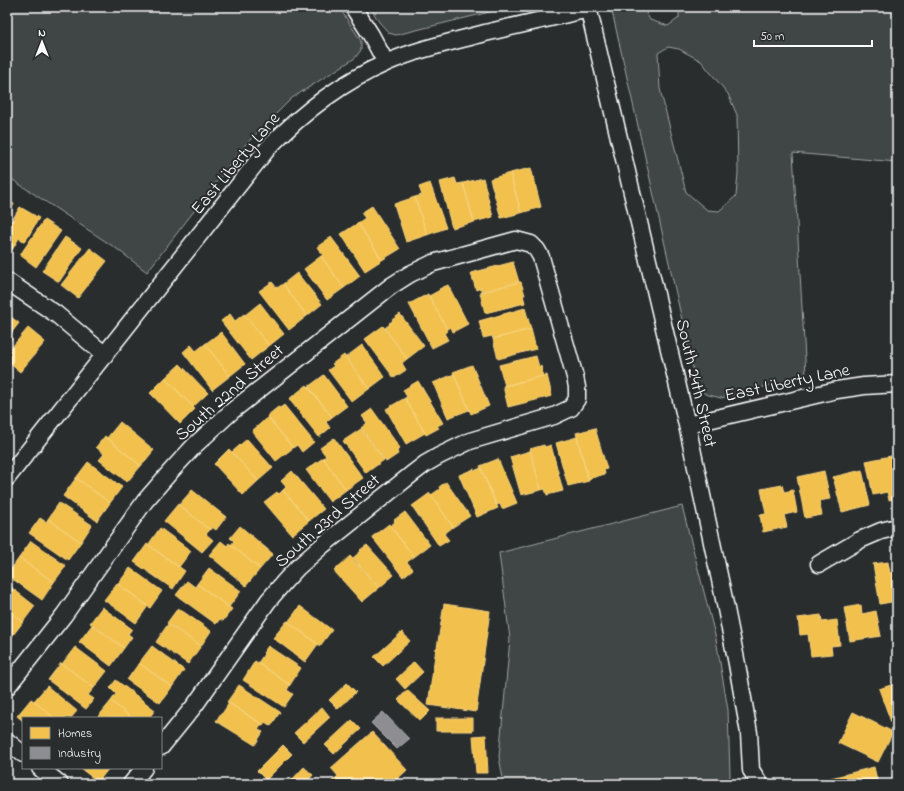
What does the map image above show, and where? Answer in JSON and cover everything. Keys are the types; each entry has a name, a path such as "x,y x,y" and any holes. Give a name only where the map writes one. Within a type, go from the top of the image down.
{"street":[{"path":"353,7 371,35 386,63"},
{"name":"East Liberty Lane","path":"7,478 273,144 316,104 364,74 386,63 437,45 588,8"},
{"name":"South 24th Street","path":"588,8 687,425 738,664 749,733 748,777 760,784"},
{"name":"South 22nd Street","path":"7,687 64,615 145,501 195,445 232,411 391,286 410,274 433,263 516,240 531,244"},
{"name":"South 23rd Street","path":"162,746 195,705 268,601 297,568 322,545 425,464 470,441 554,416 571,408 577,399 575,377 541,257 531,244"},
{"path":"7,281 72,328 104,355"},
{"name":"East Liberty Lane","path":"687,425 838,390 864,386 897,384"},
{"path":"819,564 860,540 881,531 897,527"},
{"path":"7,741 22,753"},
{"path":"41,769 60,784"},
{"path":"131,784 143,769"}],"shaded area":[{"path":"7,7 339,7 361,41 361,50 355,58 292,98 245,145 147,272 117,249 7,177"},
{"path":"370,7 510,7 396,35 389,33 379,22"},
{"path":"611,7 643,7 650,20 668,26 679,18 679,7 897,7 897,162 793,153 806,376 721,398 705,394 697,386","holes":["668,47 679,49 701,61 728,94 737,115 738,173 736,196 719,211 707,210 686,192 660,89 658,53"]},
{"path":"682,506 716,639 728,710 729,784 504,784 499,757 510,639 499,553"}],"building: Homes":[{"path":"531,168 541,207 521,213 510,173"},
{"path":"510,173 521,213 501,218 490,179"},
{"path":"455,178 457,184 463,183 474,222 452,228 440,182"},
{"path":"483,178 493,217 474,222 463,183"},
{"path":"430,183 446,228 427,235 415,197 422,195 419,187"},
{"path":"415,197 427,235 406,242 394,204"},
{"path":"7,200 14,204 7,218"},
{"path":"372,206 400,249 382,260 358,223 365,218 361,213"},
{"path":"20,207 39,218 25,242 19,238 12,250 7,247 7,229"},
{"path":"44,220 61,231 36,267 20,255"},
{"path":"358,223 382,260 365,271 341,234"},
{"path":"65,237 82,248 59,282 42,271"},
{"path":"331,237 360,276 344,288 321,256 323,255 317,247"},
{"path":"90,248 107,261 78,298 61,285"},
{"path":"321,256 344,288 327,300 304,269"},
{"path":"513,262 519,282 481,292 481,288 476,290 471,273"},
{"path":"297,273 322,304 307,316 283,284"},
{"path":"272,282 277,288 283,284 307,316 289,330 259,291"},
{"path":"521,282 525,295 523,295 525,303 485,313 480,293"},
{"path":"448,285 468,324 453,332 451,327 447,329 429,296"},
{"path":"428,294 448,331 444,333 448,340 432,348 409,304"},
{"path":"260,303 284,334 269,346 245,315"},
{"path":"525,308 531,329 493,339 492,336 483,338 479,321"},
{"path":"7,314 19,323 9,336 12,338 7,345"},
{"path":"230,314 235,321 244,314 269,346 251,360 221,321"},
{"path":"400,314 424,346 407,359 385,328"},
{"path":"383,326 407,359 402,363 406,370 394,378 365,339"},
{"path":"28,328 45,342 20,372 7,361 7,353"},
{"path":"531,329 536,349 498,359 493,339"},
{"path":"221,332 245,364 230,376 205,344"},
{"path":"205,344 230,376 212,390 183,352 191,345 196,351"},
{"path":"362,345 385,377 369,389 346,357"},
{"path":"344,355 369,389 352,402 328,370 334,366 332,364"},
{"path":"536,356 539,367 541,366 543,376 505,386 499,365"},
{"path":"180,364 208,393 193,407 165,378"},
{"path":"472,365 489,406 471,414 453,372"},
{"path":"454,374 469,410 448,418 433,383"},
{"path":"324,375 347,406 332,417 308,387"},
{"path":"547,375 552,396 508,407 503,386"},
{"path":"165,378 195,409 180,424 150,393"},
{"path":"418,381 443,423 437,426 439,428 426,435 405,398 407,397 403,390"},
{"path":"307,385 332,417 326,422 330,428 319,437 289,399"},
{"path":"405,398 425,433 406,444 386,409"},
{"path":"284,405 314,442 302,452 297,445 293,448 267,416 278,407 280,408"},
{"path":"372,409 400,448 397,451 398,454 386,462 361,428 367,423 362,416"},
{"path":"268,417 293,448 276,461 252,431"},
{"path":"120,422 154,450 141,466 107,438"},
{"path":"595,428 607,469 604,470 605,474 588,479 576,433"},
{"path":"361,429 384,460 366,473 343,441"},
{"path":"105,436 141,466 127,482 99,460 104,454 96,447"},
{"path":"577,437 589,481 568,486 556,443"},
{"path":"334,438 363,478 346,490 323,458 326,456 320,448"},
{"path":"247,439 273,468 258,481 232,452"},
{"path":"544,445 545,447 551,445 563,491 547,495 545,489 541,490 530,449"},
{"path":"229,449 258,481 243,495 214,464"},
{"path":"530,451 541,490 521,495 510,457"},
{"path":"896,455 897,498 889,500 887,492 873,495 866,461"},
{"path":"323,458 346,490 330,502 306,470"},
{"path":"498,459 517,503 502,509 500,504 496,505 480,466"},
{"path":"88,462 122,487 110,503 76,478"},
{"path":"481,468 498,508 477,517 459,475"},
{"path":"862,470 870,505 842,512 833,477"},
{"path":"292,471 324,509 309,521 283,490 286,487 281,481"},
{"path":"824,471 830,499 819,501 822,515 805,518 797,477"},
{"path":"76,478 110,503 97,521 63,496"},
{"path":"446,482 470,516 453,527 431,495 440,489 439,487"},
{"path":"782,485 784,492 793,490 797,512 784,515 787,527 763,532 760,515 766,514 761,489"},
{"path":"192,490 226,517 216,530 212,527 210,530 179,505"},
{"path":"283,490 309,521 292,535 264,502 277,492 279,494"},
{"path":"430,493 453,527 444,534 449,540 439,546 412,506"},
{"path":"59,503 92,525 81,542 48,519"},
{"path":"178,504 210,530 206,534 213,540 202,552 164,521"},
{"path":"405,512 430,545 414,557 390,526 395,522 394,520"},
{"path":"40,518 46,522 48,519 81,542 68,560 29,533"},
{"path":"389,524 414,557 407,562 413,569 403,577 372,537"},
{"path":"240,526 273,554 260,569 231,545 234,541 230,538"},
{"path":"160,528 191,551 179,567 148,545"},
{"path":"31,541 66,566 54,582 19,558"},
{"path":"221,541 227,546 229,543 260,569 246,586 209,555"},
{"path":"147,544 185,571 173,589 134,562"},
{"path":"367,545 394,575 379,588 353,558"},
{"path":"350,556 379,588 362,602 334,571"},
{"path":"19,558 54,582 42,600 7,575"},
{"path":"888,562 890,573 897,572 897,601 880,604 873,564"},
{"path":"130,568 162,591 150,608 118,584"},
{"path":"209,568 241,591 229,607 197,584"},
{"path":"187,581 195,587 197,584 232,609 223,621 220,619 216,624 176,595"},
{"path":"117,583 148,606 136,623 104,600"},
{"path":"7,584 35,606 23,622 7,609"},
{"path":"444,604 490,611 476,712 428,705"},
{"path":"861,605 862,614 876,611 881,636 850,641 844,608"},
{"path":"300,606 332,630 320,646 288,622"},
{"path":"102,607 132,629 128,634 132,637 124,648 90,623"},
{"path":"178,608 211,631 201,646 167,623"},
{"path":"7,609 23,622 10,639 7,637"},
{"path":"821,615 822,622 837,620 840,645 831,646 832,654 811,656 808,634 800,635 798,618"},
{"path":"287,621 318,644 305,662 273,638"},
{"path":"168,624 201,646 188,664 156,642"},
{"path":"92,625 124,648 111,666 79,642"},
{"path":"402,632 410,641 383,666 374,657"},
{"path":"152,646 184,670 172,687 139,663"},
{"path":"268,646 301,668 290,685 258,663"},
{"path":"75,647 107,671 94,688 62,664"},
{"path":"255,661 290,685 287,690 293,694 284,707 243,680"},
{"path":"414,662 423,672 405,689 396,679"},
{"path":"61,663 94,688 88,695 94,699 86,709 48,680"},
{"path":"139,663 172,687 160,703 127,680"},
{"path":"116,680 155,710 150,717 131,717 111,701 116,694 110,688"},
{"path":"347,683 356,692 338,709 329,700"},
{"path":"897,683 897,728 894,730 879,689"},
{"path":"239,685 280,712 271,726 265,722 263,725 227,702"},
{"path":"47,686 77,711 72,717 53,717 34,701"},
{"path":"407,690 430,711 420,721 398,700"},
{"path":"31,699 53,717 22,717 22,720 17,716"},
{"path":"111,701 131,717 98,717"},
{"path":"229,703 262,724 258,730 263,732 255,745 216,721"},
{"path":"322,707 330,717 303,742 294,733"},
{"path":"853,712 893,732 878,762 838,743"},
{"path":"436,718 473,718 473,731 436,731"},
{"path":"352,720 361,729 334,754 325,745"},
{"path":"372,732 407,770 392,784 329,784 338,776 331,768"},
{"path":"486,735 488,773 476,773 473,736"},
{"path":"283,745 292,754 266,780 257,771"},
{"path":"304,767 313,775 305,784 288,784"},
{"path":"874,767 878,784 833,784 831,778"},
{"path":"81,769 108,769 98,782"}],"building: Industry":[{"path":"383,712 409,739 397,749 371,723"}]}
